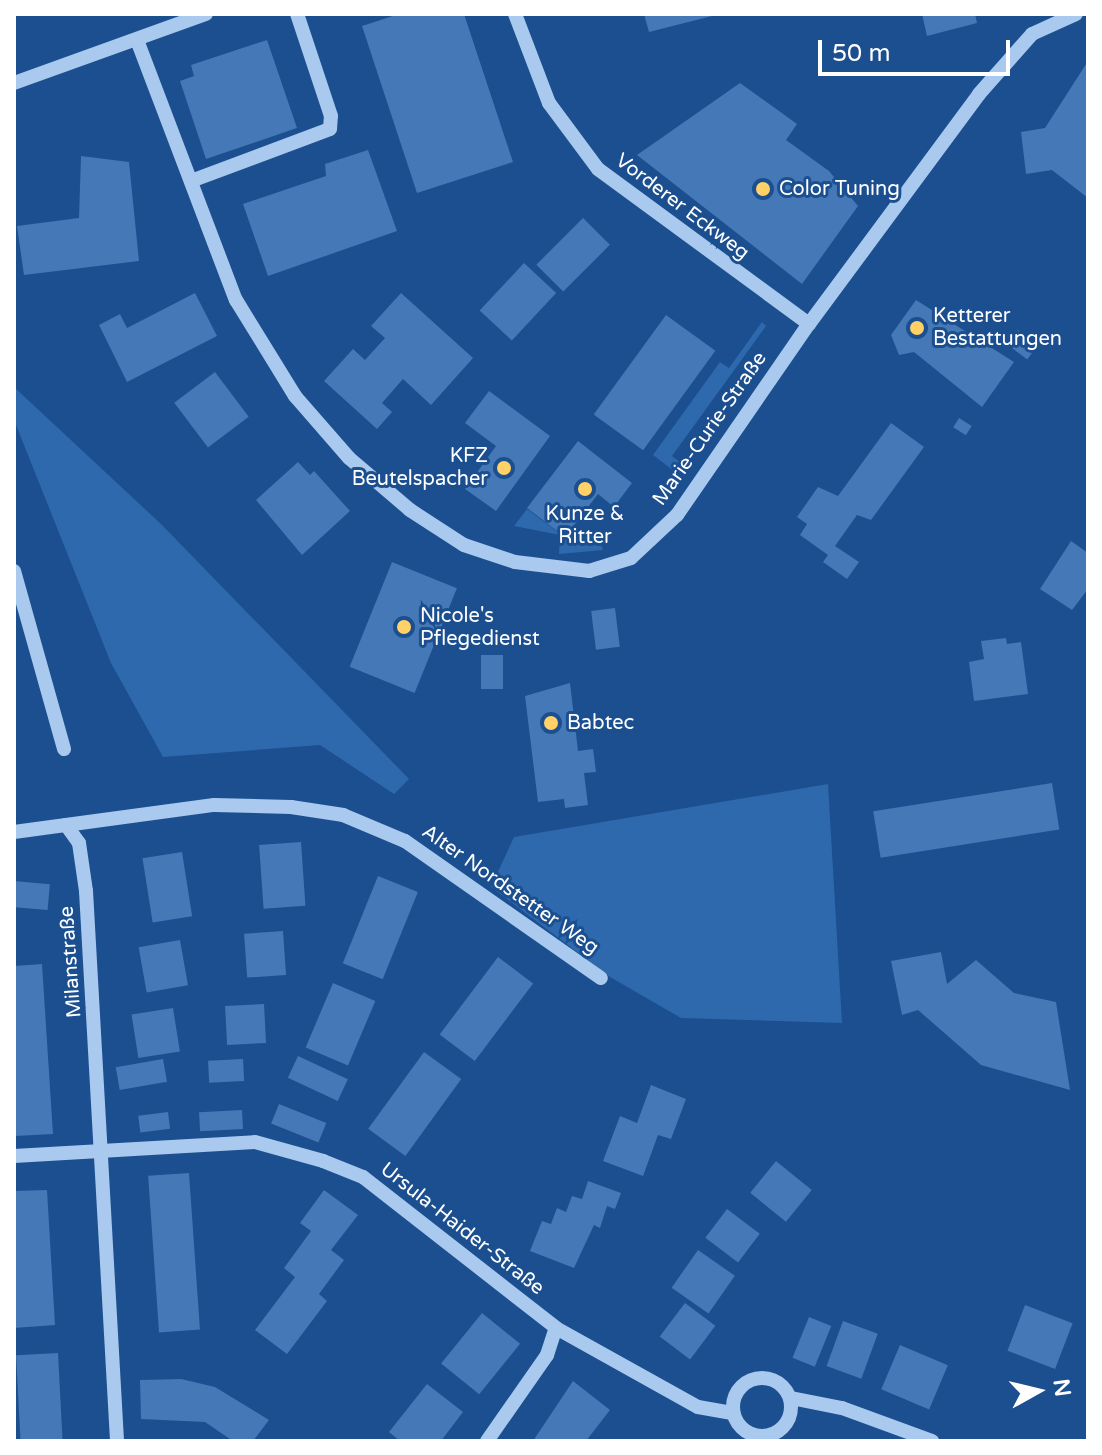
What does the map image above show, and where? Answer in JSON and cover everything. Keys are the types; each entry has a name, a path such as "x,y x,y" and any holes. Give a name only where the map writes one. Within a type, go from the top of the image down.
{"street":[{"path":"14,83 206,14"},
{"path":"191,181 330,129 331,116 297,14"},
{"name":"Vorderer Eckweg","path":"515,14 549,103 598,169 809,324"},
{"name":"Marie-Curie-Straße","path":"137,40 236,300 304,406 349,458 410,510 464,545 515,562 589,571 631,558 677,515 809,324 979,94 1032,34 1076,14"},
{"path":"14,571 64,749"},
{"name":"Alter Nordstetter Weg","path":"66,825 214,805 291,807 343,815 405,841 601,978"},
{"path":"14,832 66,825"},
{"name":"Milanstraße","path":"66,825 79,843 86,891 117,1441"},
{"name":"Ursula-Haider-Straße","path":"99,1152 255,1142 323,1161 363,1177 556,1328 698,1407 733,1413"},
{"path":"14,1156 99,1152"},
{"path":"487,1441 547,1355 556,1328"},
{"path":"750,1380 779,1382 791,1398 790,1417 779,1431 761,1437 739,1436 733,1413 736,1393 750,1380"},
{"path":"791,1398 842,1408 932,1441"}],"shaded area":[{"path":"762,322 766,326 672,456 689,469 683,478 653,455 720,362 729,368"},
{"path":"14,387 162,525 409,779 394,794 320,745 163,757 111,663 14,420"},
{"path":"527,509 567,539 598,534 603,550 559,554 560,535 514,526"},
{"path":"828,784 842,1023 681,1018 610,977 491,887 514,837"}],"building":[{"path":"399,14 464,14 513,162 417,193 362,26"},
{"path":"644,14 715,14 716,15 649,32"},
{"path":"922,14 975,14 977,23 927,36"},
{"path":"267,40 297,128 206,159 180,81 194,76 191,65"},
{"path":"1088,61 1088,198 1052,170 1026,174 1021,132 1045,128"},
{"name":"Color Tuning","path":"740,83 797,124 786,140 829,171 858,206 802,284 637,155"},
{"path":"368,150 397,231 268,276 243,204 326,176 325,164"},
{"path":"81,156 129,162 139,261 24,275 17,226 79,218"},
{"path":"583,218 610,245 563,292 536,265"},
{"path":"524,263 556,293 512,341 480,311"},
{"path":"195,293 217,336 127,382 99,325 120,314 127,328"},
{"path":"401,293 473,358 431,405 403,379 382,403 392,412 377,429 324,381 353,349 365,360 385,338 371,326"},
{"path":"916,300 1014,362 982,407 914,352 899,355 891,335"},
{"path":"666,315 715,351 643,450 594,415"},
{"path":"1018,330 1038,345 1027,359 1007,344"},
{"path":"215,372 249,417 208,447 174,403"},
{"name":"KFZ Beutelspacher","path":"489,391 550,436 496,511 465,489 496,446 465,423"},
{"path":"959,418 972,426 966,435 953,427"},
{"path":"891,423 924,447 871,520 857,515 835,546 859,562 847,579 823,562 828,555 800,535 807,524 797,517 818,487 838,496"},
{"name":"Kunze & Ritter","path":"578,441 632,483 614,507 598,494 565,537 527,508"},
{"path":"298,462 310,475 314,471 350,511 302,555 256,500"},
{"path":"1071,541 1088,553 1088,589 1072,610 1040,589"},
{"name":"Nicole's Pflegedienst","path":"392,562 457,588 415,693 350,667"},
{"path":"615,608 620,647 596,650 591,611"},
{"path":"1006,638 1007,644 1021,642 1028,694 974,701 969,662 984,659 981,641"},
{"path":"481,655 503,655 503,689 481,689"},
{"name":"Babtec","path":"570,683 578,751 593,749 596,772 584,773 588,805 565,808 564,799 538,802 525,696"},
{"path":"1052,783 1059,829 881,858 873,811"},
{"path":"301,842 305,906 264,909 259,845"},
{"path":"182,852 192,916 153,922 142,858"},
{"path":"378,876 418,892 383,979 343,963"},
{"path":"14,881 50,884 48,910 14,907"},
{"path":"283,931 286,975 247,978 244,934"},
{"path":"180,940 188,985 147,993 139,947"},
{"path":"941,952 947,984 976,960 1014,993 1056,1002 1070,1090 981,1065 918,1010 902,1015 891,961"},
{"path":"498,957 533,983 475,1061 440,1034"},
{"path":"42,964 53,1134 15,1136 14,966"},
{"path":"333,983 375,1001 348,1065 306,1047"},
{"path":"264,1004 266,1043 227,1045 225,1006"},
{"path":"173,1008 180,1051 138,1058 132,1015"},
{"path":"424,1052 461,1079 405,1156 368,1129"},
{"path":"298,1056 348,1079 338,1101 288,1078"},
{"path":"163,1059 167,1082 120,1090 116,1067"},
{"path":"243,1059 244,1081 209,1083 208,1061"},
{"path":"651,1085 686,1099 671,1139 658,1135 643,1176 603,1161 620,1116 637,1123"},
{"path":"279,1104 326,1123 318,1143 271,1123"},
{"path":"242,1110 243,1129 200,1131 199,1112"},
{"path":"168,1112 170,1129 140,1133 138,1116"},
{"path":"776,1161 812,1190 786,1222 750,1193"},
{"path":"189,1173 200,1330 159,1332 148,1176"},
{"path":"588,1181 621,1193 615,1209 607,1206 600,1228 594,1225 574,1268 530,1251 542,1221 551,1224 557,1208 566,1212 572,1196 582,1199"},
{"path":"47,1190 55,1325 14,1328 14,1191"},
{"path":"324,1190 358,1215 331,1250 344,1260 319,1294 327,1301 287,1354 255,1330 295,1277 284,1268 311,1231 300,1223"},
{"path":"727,1209 760,1234 738,1262 705,1238"},
{"path":"698,1250 735,1276 708,1313 672,1288"},
{"path":"685,1303 715,1326 690,1359 660,1337"},
{"path":"1025,1305 1073,1323 1055,1369 1007,1351"},
{"path":"482,1313 520,1344 479,1394 441,1364"},
{"path":"809,1317 831,1326 815,1367 793,1358"},
{"path":"843,1321 878,1334 861,1379 827,1366"},
{"path":"900,1345 948,1365 929,1410 881,1389"},
{"path":"58,1353 63,1441 21,1441 16,1355"},
{"path":"181,1379 215,1387 269,1420 253,1441 233,1441 205,1422 141,1419 140,1380"},
{"path":"573,1381 610,1410 586,1441 533,1441"},
{"path":"427,1384 463,1412 441,1441 400,1441 389,1432"}],"place":[{"name":"Color Tuning","path":"763,189"},
{"name":"Ketterer Bestattungen","path":"917,328"},
{"name":"KFZ Beutelspacher","path":"504,468"},
{"name":"Kunze & Ritter","path":"585,489"},
{"name":"Nicole's Pflegedienst","path":"404,627"},
{"name":"Babtec","path":"551,723"}]}
